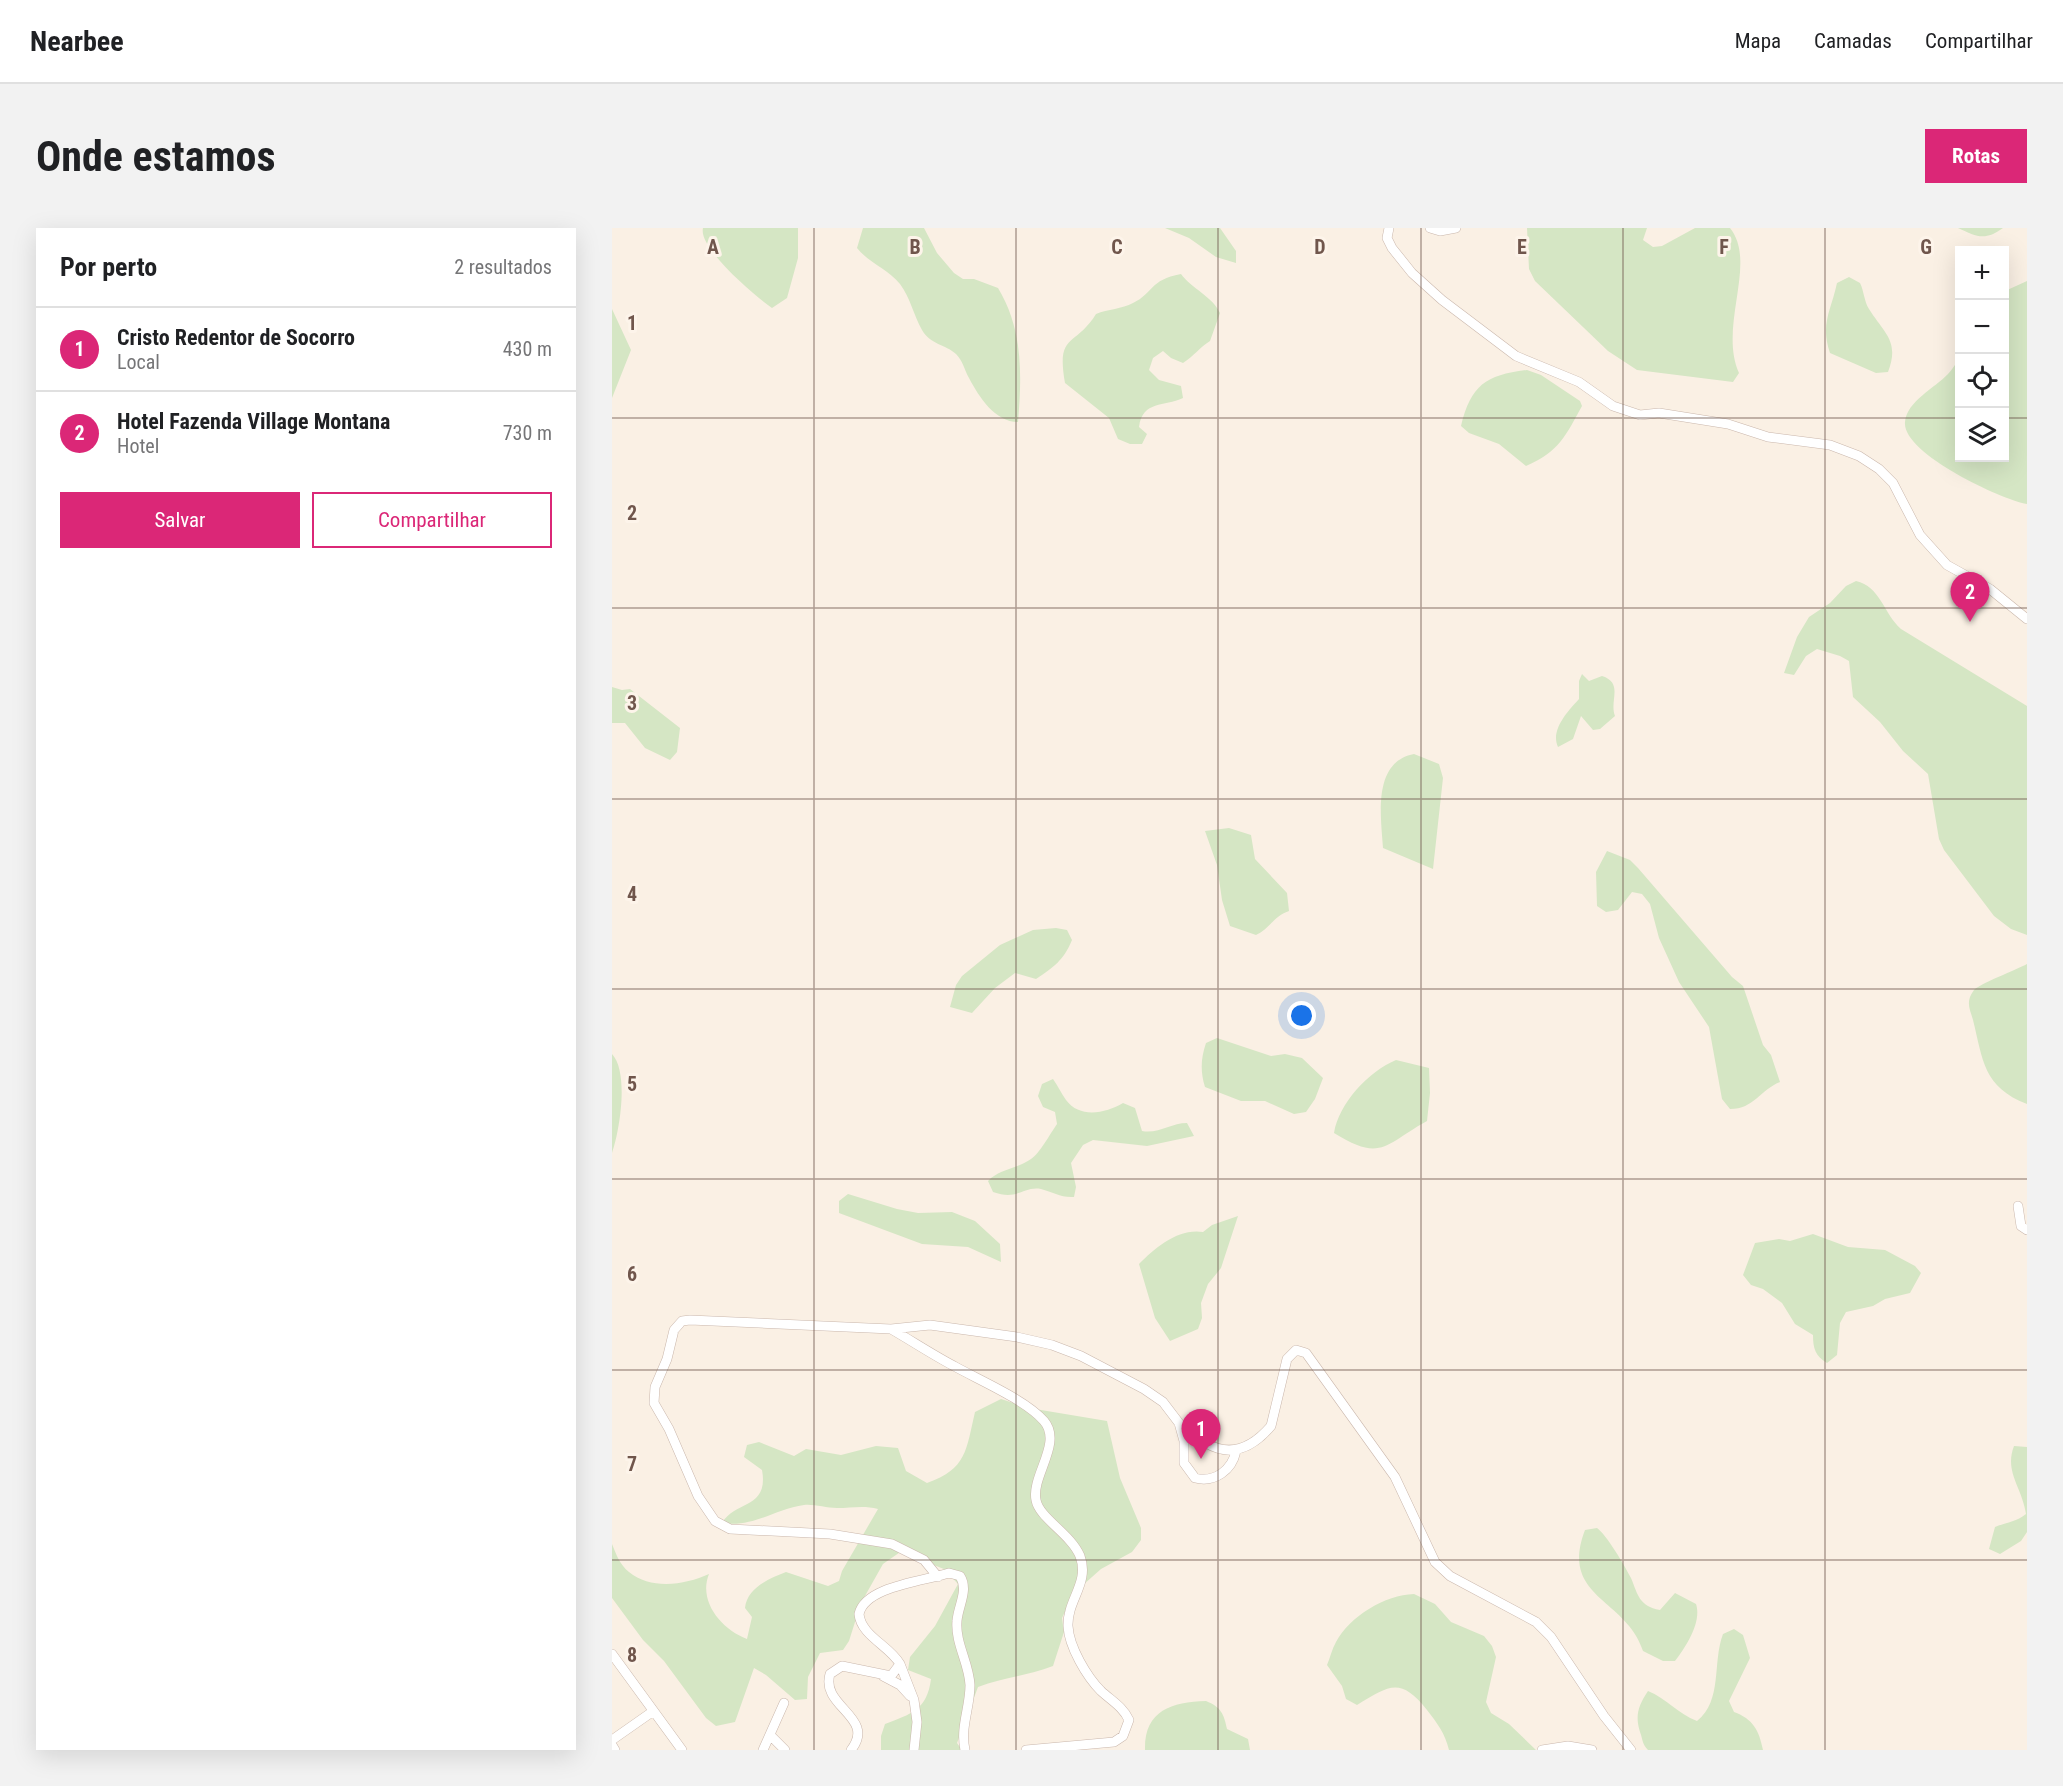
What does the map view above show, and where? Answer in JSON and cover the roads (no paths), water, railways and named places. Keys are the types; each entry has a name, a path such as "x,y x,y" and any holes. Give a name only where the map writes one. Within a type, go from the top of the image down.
{"street":[{"path":"1389,228 1387,238 1392,248 1412,273 1442,300 1480,326 1516,356 1579,382 1612,406 1640,415 1659,413 1728,424 1768,437 1830,445 1859,456 1879,469 1893,483 1920,535 1947,565 1990,589 2027,619"},
{"path":"1430,228 1440,231 1456,228"},
{"path":"2018,1206 2021,1226 2027,1230"},
{"path":"938,1577 924,1560 891,1544 811,1532 730,1529 719,1525 698,1496 654,1403 655,1388 667,1359 674,1330 682,1321 891,1329 930,1325 1017,1337 1081,1356 1144,1389 1172,1411 1183,1433 1186,1470 1195,1478 1206,1479 1227,1472 1234,1463 1236,1451"},
{"path":"891,1329 1009,1396 1045,1421 1049,1432 1048,1448 1035,1487 1035,1499 1038,1508 1070,1539 1083,1567 1083,1580 1068,1626 1071,1638 1094,1682 1125,1711 1129,1720 1123,1736 1114,1742 1026,1750"},
{"path":"1206,1443 1223,1451 1236,1451 1255,1441 1270,1426 1287,1359 1296,1350 1306,1353 1395,1477 1435,1562 1450,1576 1536,1622 1551,1637 1604,1716 1631,1750"},
{"path":"914,1750 917,1722 914,1700 893,1652 865,1629 860,1620 861,1608 870,1596 880,1592 956,1574 963,1583 957,1636 970,1686 962,1728 965,1750"},
{"path":"612,1654 652,1712 682,1750"},
{"path":"883,1676 895,1673 900,1664"},
{"path":"851,1750 858,1740 858,1728 831,1694 828,1686 830,1674 842,1666 883,1676 900,1685 914,1700"},
{"path":"763,1750 784,1703"},
{"path":"612,1740 652,1712"},
{"path":"770,1735 785,1750"},
{"path":"612,1745 615,1750"},
{"path":"1542,1750 1568,1746 1592,1750"}],"place":[{"name":"Hotel Fazenda Village Montana","path":"1970,622"},
{"name":"Cristo Redentor de Socorro","path":"1201,1459"}]}
